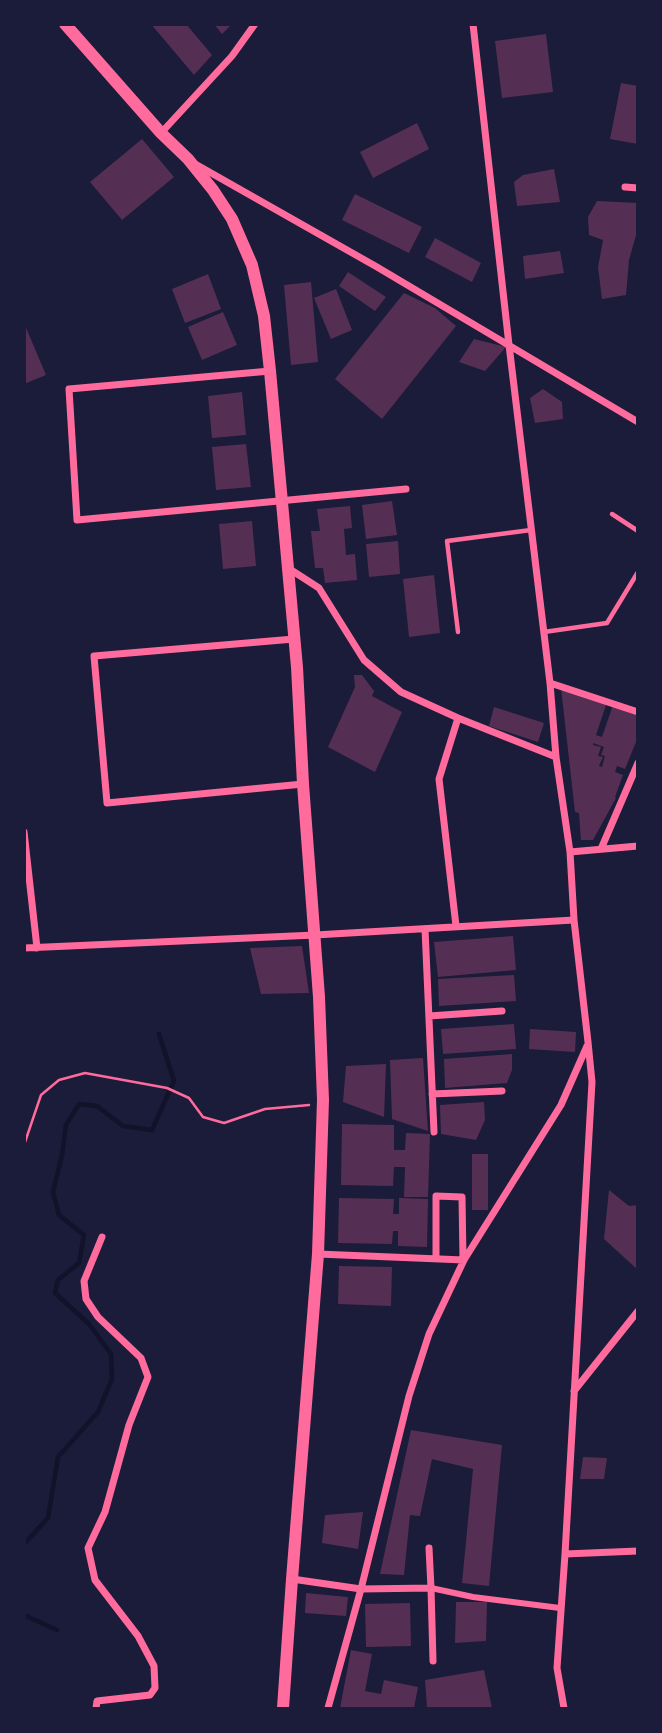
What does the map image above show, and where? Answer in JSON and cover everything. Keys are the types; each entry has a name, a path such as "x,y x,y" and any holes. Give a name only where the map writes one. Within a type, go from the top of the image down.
{"main road":[{"path":"65,24 213,190 232,219 252,265 264,316 294,639 319,997 323,1104 318,1254 284,1709"}],"street":[{"path":"161,132 232,56 255,24"},
{"path":"472,24 550,683 556,757 570,852 573,920 592,1082 557,1668 564,1709"},
{"path":"188,159 377,267 638,422"},
{"path":"625,187 638,188"},
{"path":"270,371 69,389 77,520 406,489"},
{"path":"287,567 319,589 364,660 401,692 556,757"},
{"path":"294,639 94,656 107,803 303,784"},
{"path":"550,683 638,712"},
{"path":"456,926 439,779 458,718"},
{"path":"601,849 638,763"},
{"path":"24,832 37,948"},
{"path":"570,852 638,846"},
{"path":"24,948 573,920"},
{"path":"425,929 434,1132"},
{"path":"429,1016 502,1011"},
{"path":"328,1709 361,1589 394,1452 429,1334 464,1260 561,1105 589,1042"},
{"path":"432,1094 502,1091"},
{"path":"436,1259 436,1196 462,1197 464,1260"},
{"path":"96,1709 97,1701 150,1696 155,1688 154,1666 138,1636 95,1580 88,1548 105,1512 130,1425 148,1377 141,1358 98,1317 86,1299 84,1281 102,1237"},
{"path":"318,1254 464,1260"},
{"path":"573,1391 638,1311"},
{"path":"429,1548 433,1661"},
{"path":"565,1554 638,1551"},
{"path":"292,1579 361,1589 431,1588 473,1597 560,1608"}],"lane":[{"path":"612,514 638,531"},
{"path":"458,632 447,541 531,530"},
{"path":"544,632 607,623 638,572"}],"path":[{"path":"24,1145 41,1095 59,1080 85,1073 167,1088 189,1098 203,1117 224,1123 265,1109 323,1104"}],"building":[{"path":"151,24 186,24 212,55 194,75"},
{"path":"214,24 232,24 222,34"},
{"path":"546,34 553,92 502,98 495,41"},
{"path":"621,83 638,86 638,144 610,139"},
{"path":"417,123 429,149 373,178 360,152"},
{"path":"142,139 174,177 122,220 90,182"},
{"path":"554,169 560,202 517,206 514,182 523,175"},
{"path":"355,194 422,227 409,253 342,220"},
{"path":"597,201 638,203 638,228 629,260 626,295 602,299 598,267 603,240 589,235 588,217"},
{"path":"435,238 481,263 472,282 425,257"},
{"path":"560,251 564,273 525,279 523,256"},
{"path":"348,272 386,297 375,311 339,286"},
{"path":"208,274 221,309 185,323 172,289"},
{"path":"311,282 318,362 291,365 284,285"},
{"path":"336,289 352,330 331,339 314,298"},
{"path":"404,293 435,308 456,326 382,419 335,379"},
{"path":"223,312 237,345 202,360 188,327"},
{"path":"24,323 46,375 24,384"},
{"path":"474,339 506,347 485,371 459,362"},
{"path":"543,389 562,402 563,419 535,423 530,398"},
{"path":"242,392 246,435 212,438 208,396"},
{"path":"246,444 251,487 216,490 212,447"},
{"path":"392,501 397,535 366,539 362,505"},
{"path":"350,506 352,528 344,529 346,555 355,554 357,580 325,583 323,568 315,568 311,531 320,531 317,509"},
{"path":"252,521 256,566 223,569 219,524"},
{"path":"398,541 400,574 369,577 366,544"},
{"path":"434,575 440,633 409,637 403,579"},
{"path":"354,675 362,675 374,691 372,696 402,712 375,772 328,747 355,687"},
{"path":"561,688 607,702 596,735 602,737 613,705 638,713 638,737 625,769 617,766 615,772 623,775 616,798 593,840 581,840 579,813 575,812","holes":["593,743 604,747 601,755 605,756 602,767 599,766 603,757 598,756 601,747"]},
{"path":"494,707 544,723 538,742 489,726"},
{"path":"513,936 516,970 438,977 434,942"},
{"path":"302,946 309,993 261,994 250,948"},
{"path":"514,975 516,1001 439,1006 438,979"},
{"path":"514,1024 516,1049 443,1054 441,1029"},
{"path":"530,1029 576,1032 575,1052 529,1049"},
{"path":"512,1054 512,1070 507,1083 445,1088 444,1059"},
{"path":"423,1058 428,1131 392,1119 390,1060"},
{"path":"386,1064 384,1117 343,1102 346,1066"},
{"path":"484,1102 485,1120 476,1140 441,1134 440,1105"},
{"path":"342,1124 394,1125 394,1150 405,1150 406,1133 430,1134 428,1197 404,1197 405,1167 394,1167 393,1186 341,1185"},
{"path":"472,1154 488,1154 488,1210 472,1210"},
{"path":"609,1190 629,1206 638,1205 638,1270 604,1239"},
{"path":"339,1198 394,1199 393,1214 399,1214 399,1198 428,1199 427,1247 398,1246 398,1231 393,1231 392,1244 338,1243"},
{"path":"339,1266 392,1267 391,1306 338,1304"},
{"path":"411,1430 502,1445 489,1586 462,1583 473,1469 432,1459 420,1516 410,1515 404,1575 380,1574"},
{"path":"583,1457 607,1458 604,1479 580,1479"},
{"path":"363,1512 358,1549 322,1543 325,1515"},
{"path":"306,1593 348,1597 346,1616 305,1613"},
{"path":"456,1602 487,1602 486,1641 455,1643"},
{"path":"410,1603 411,1646 366,1647 365,1604"},
{"path":"351,1650 372,1654 365,1691 381,1694 384,1680 418,1687 414,1708 340,1708"},
{"path":"484,1670 492,1708 427,1708 425,1680"}],"waterway":[{"path":"24,1544 48,1518 58,1457 98,1412 112,1379 111,1354 89,1324 55,1293 58,1280 79,1263 84,1235 59,1215 53,1192 66,1125 79,1104 97,1106 123,1126 152,1130 174,1081 159,1034"},
{"path":"24,1615 57,1630"}]}
